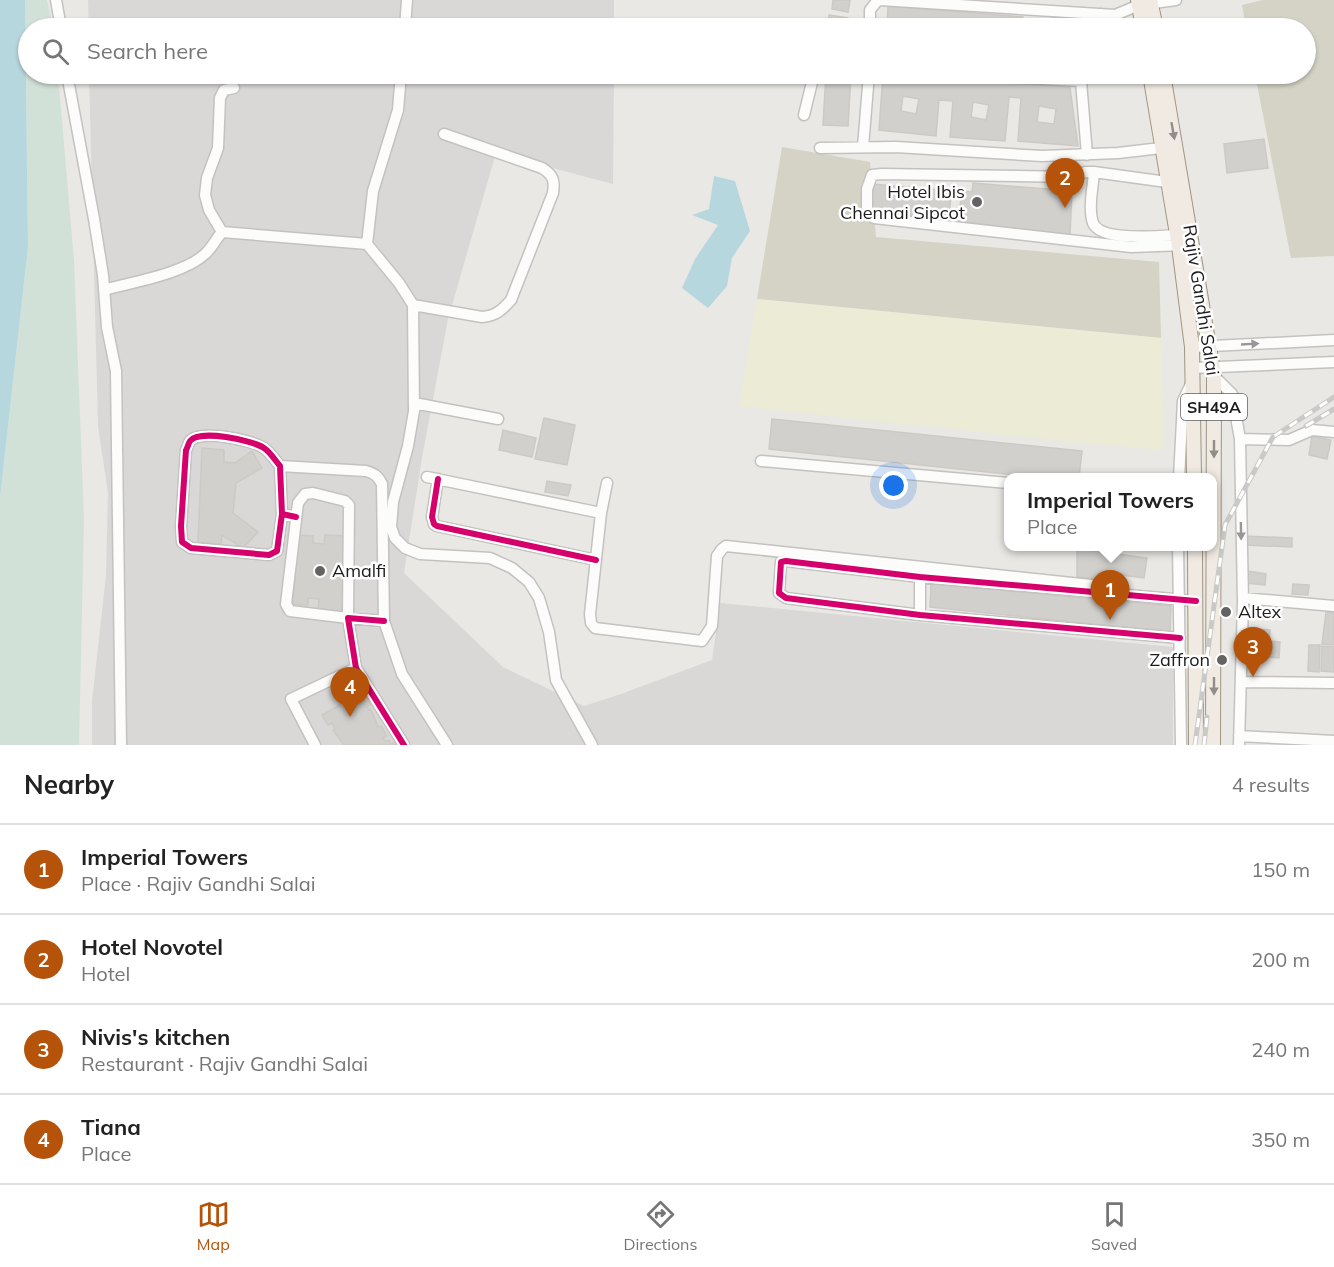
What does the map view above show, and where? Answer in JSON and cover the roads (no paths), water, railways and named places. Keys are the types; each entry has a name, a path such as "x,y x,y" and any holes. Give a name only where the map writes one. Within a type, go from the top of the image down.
{"main road":[{"path":"1144,18 1145,2"},
{"path":"1145,2 1152,18"},
{"name":"Rajiv Gandhi Salai","path":"1151,84 1167,182 1210,346 1214,371 1214,473"},
{"name":"Rajiv Gandhi Salai","path":"1164,84 1183,241 1192,347 1194,473"},
{"path":"1195,551 1196,745"},
{"name":"Rajiv Gandhi Salai","path":"1213,745 1214,551"}],"street":[{"path":"56,0 59,18"},
{"path":"406,18 407,0"},
{"path":"870,18 870,10 877,1 1115,15 1145,2 1176,0"},
{"path":"1100,18 1101,14"},
{"path":"70,84 94,219 107,327 116,370 121,745"},
{"path":"400,84 398,110 373,191 367,244 399,283 413,305 414,403 408,446 393,502 391,527 395,538 405,548 420,554 490,558 512,568 529,582 539,598 549,632 556,680 592,745"},
{"path":"804,115 812,84"},
{"path":"863,147 868,84"},
{"path":"1083,84 1088,155"},
{"path":"222,232 209,210 205,195 207,178 218,148 220,98 224,90 234,88"},
{"path":"413,305 482,317 492,316 501,311 511,300 553,193 554,183 551,174 542,168 444,134"},
{"path":"820,148 863,147 1042,156 1088,155 1161,148"},
{"path":"1167,182 1094,172 1085,172 1075,177 872,175 867,189 867,213 874,218 1131,247 1183,241"},
{"path":"1094,172 1091,212 1094,225 1099,230 1128,237 1183,241"},
{"path":"104,290 196,262 207,253 222,232"},
{"path":"222,232 367,244"},
{"path":"1192,347 1334,340"},
{"path":"1179,473 1183,400 1193,374 1334,362"},
{"path":"1214,371 1232,394 1240,439 1243,598 1239,740 1334,741"},
{"path":"414,403 498,419"},
{"path":"1240,439 1289,440 1312,430 1334,432"},
{"path":"211,435 240,439 263,447 280,466 282,514 278,551 269,555 191,548 182,542 186,450 189,441 196,436 211,435"},
{"path":"761,461 1004,483"},
{"path":"280,466 366,471 379,477 382,484 384,621 402,674 447,745"},
{"path":"596,560 436,526 432,517 432,478 601,513"},
{"path":"607,483 601,513 590,614 591,623 595,628 702,641 712,626 717,556 726,546 1178,598"},
{"path":"384,621 348,618 290,611 288,608 286,601 298,502 305,494 314,493 345,501 349,505 348,618 356,668 404,745"},
{"path":"282,514 296,517"},
{"path":"1178,551 1181,745"},
{"path":"1180,638 920,615 786,598 780,593 781,562 920,577 1196,598"},
{"path":"920,577 920,615"},
{"path":"1243,598 1334,606"},
{"path":"315,745 291,699 356,668"},
{"path":"1241,682 1334,683"}],"water":[{"path":"0,0 25,0 25,18 18,18 18,84 26,84 28,247 0,498"},
{"path":"714,176 735,181 750,231 732,258 727,286 708,308 682,288 695,259 718,225 692,215 709,209"}],"railway":[{"path":"1195,745 1225,525 1273,437 1334,397"},
{"path":"1306,426 1334,409"},
{"path":"1204,745 1207,717"}],"place":[{"name":"Hotel Ibis Chennai Sipcot","path":"977,202"},
{"name":"Hotel Novotel","path":"1065,208"},
{"name":"Amalfi","path":"320,571"},
{"name":"Altex","path":"1226,612"},
{"name":"Imperial Towers","path":"1110,620"},
{"name":"Zaffron","path":"1222,660"},
{"name":"Nivis's kitchen","path":"1253,677"},
{"name":"Tiana","path":"350,717"}]}
